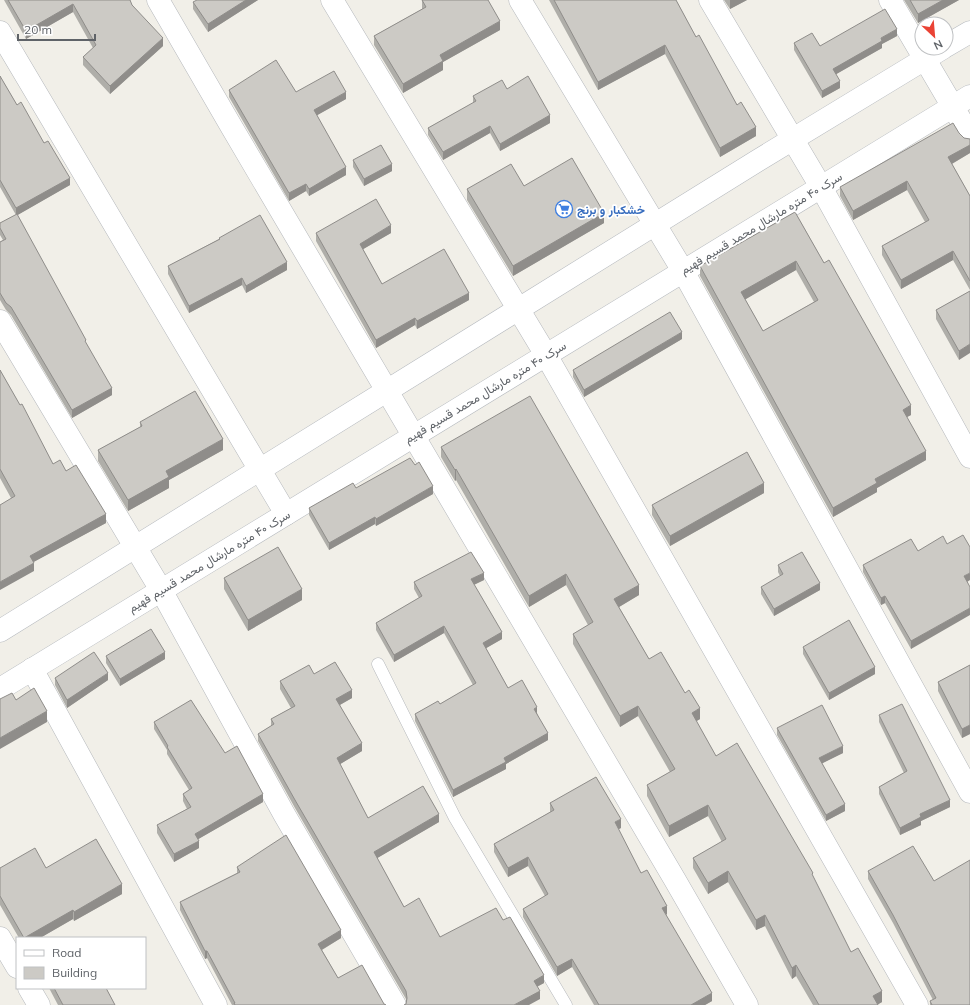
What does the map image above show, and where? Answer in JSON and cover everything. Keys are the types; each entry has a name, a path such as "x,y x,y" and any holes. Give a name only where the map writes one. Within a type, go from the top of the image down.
{"street":[{"path":"158,0 747,1005"},
{"path":"332,0 546,355 917,1005"},
{"path":"520,0 683,271 970,792"},
{"path":"710,0 821,187 970,457"},
{"path":"890,0 925,59 961,101 970,136"},
{"path":"0,32 286,514"},
{"path":"954,41 970,32"},
{"path":"0,631 655,224 930,56"},
{"name":"سرک ۴۰ متره مارشال محمد قسیم فهیم","path":"0,688 961,101"},
{"path":"0,321 161,590 284,814 396,1005"},
{"path":"32,669 216,1005"},
{"path":"0,938 16,965"},
{"path":"30,989 39,1005"}],"lane":[{"path":"378,664 455,818 566,1005"}],"building":[{"path":"8,0 130,0 132,5 163,38 110,86 83,57 96,45 73,4 26,31"},
{"path":"197,0 246,0 208,24 193,2"},
{"path":"422,0 488,0 500,21 440,55 443,61 403,84 374,36 426,7"},
{"path":"554,0 676,0 696,37 699,35 737,105 741,102 756,127 720,148 665,45 598,82"},
{"path":"910,0 943,0 918,14"},
{"path":"885,9 897,29 881,38 882,41 833,69 840,81 822,91 794,43 812,33 820,46"},
{"path":"276,60 296,92 334,71 346,92 314,110 346,167 309,189 306,184 289,193 229,90"},
{"path":"0,76 17,105 21,102 44,143 48,141 70,178 16,208 0,180"},
{"path":"528,76 550,115 500,144 490,126 443,152 428,128 476,101 473,96 502,80 507,89"},
{"path":"953,123 964,138 970,139 970,145 948,157 970,196 970,281 953,251 901,280 882,246 929,220 907,181 853,211 840,187"},
{"path":"381,145 392,164 364,179 353,160"},
{"path":"572,158 604,213 513,266 467,189 511,164 524,186"},
{"path":"376,199 391,225 360,244 382,284 444,249 469,293 417,321 415,318 376,340 316,233"},
{"path":"795,212 824,263 829,260 911,405 903,410 926,451 875,479 877,483 833,508 700,266","holes":["796,261 818,300 763,331 741,292"]},
{"path":"17,214 112,388 72,410 11,307 6,303 0,293 0,242 6,239 0,228 0,223"},
{"path":"260,215 287,262 246,286 242,278 189,306 168,266 220,239 219,238"},
{"path":"970,291 970,344 959,351 936,310"},
{"path":"670,312 682,332 584,390 573,370"},
{"path":"0,370 20,405 22,404 53,464 60,460 66,471 76,465 106,514 30,556 34,563 0,582 0,505 15,496 0,469"},
{"path":"195,391 223,439 166,471 169,477 128,500 98,450 142,426 140,422"},
{"path":"530,396 639,585 614,599 649,659 661,652 685,693 689,690 700,708 692,713 716,756 737,743 813,873 812,874 851,952 858,948 882,991 873,996 878,1005 819,1005 796,965 792,968 765,915 756,920 728,871 708,883 693,858 726,839 708,805 669,826 647,785 675,769 638,706 620,716 573,634 593,622 566,574 529,596 456,469 455,470 441,447"},
{"path":"747,452 764,483 670,536 652,505"},
{"path":"410,458 415,465 419,462 433,486 376,519 375,517 329,543 309,508 353,483 356,488"},
{"path":"963,535 970,547 970,573 964,576 970,587 970,608 911,641 885,596 881,598 863,565 911,539 918,551 943,536 947,544"},
{"path":"278,547 302,589 248,620 224,578"},
{"path":"471,552 484,573 471,579 502,632 483,643 508,688 522,680 537,707 534,709 548,733 504,758 506,762 453,790 415,714 438,701 440,704 476,683 444,626 394,655 376,623 422,596 414,582"},
{"path":"802,552 820,583 774,609 761,587 783,574 778,565"},
{"path":"849,620 875,667 829,693 803,647"},
{"path":"151,629 165,652 120,679 106,656"},
{"path":"94,652 108,673 67,700 55,678"},
{"path":"335,662 352,690 336,699 362,743 337,758 368,818 423,786 439,814 374,852 404,907 419,898 440,937 496,908 503,920 510,917 544,975 534,981 540,991 514,1005 404,1005 406,1004 407,998 406,991 258,734 274,724 271,719 295,706 280,681 309,665 314,674"},
{"path":"970,665 970,725 962,729 938,682"},
{"path":"34,688 47,711 0,738 0,699 12,693 16,700"},
{"path":"191,700 225,753 237,746 263,794 195,834 199,841 174,854 157,825 191,807 183,794 192,788 167,747 168,746 154,722"},
{"path":"902,704 950,800 920,814 921,817 900,828 879,787 907,771 879,715"},
{"path":"822,705 843,746 819,758 845,804 826,815 777,728"},
{"path":"596,777 621,819 615,822 641,873 647,870 667,906 662,908 712,993 691,1005 599,1005 572,959 557,967 523,909 548,894 528,857 508,868 494,844 554,810 550,803"},
{"path":"286,835 341,930 318,944 338,978 362,965 384,1004 386,1005 235,1005 180,902 240,872 237,867"},
{"path":"96,839 122,884 74,912 73,910 23,937 0,896 0,868 35,848 46,868"},
{"path":"913,846 934,881 970,860 970,1005 932,1005 930,1001 936,998 893,915 868,871"},
{"path":"55,989 107,989 115,1005 63,1005"}],"place":[{"name":"خشکبار و برنج","path":"564,209"}]}
